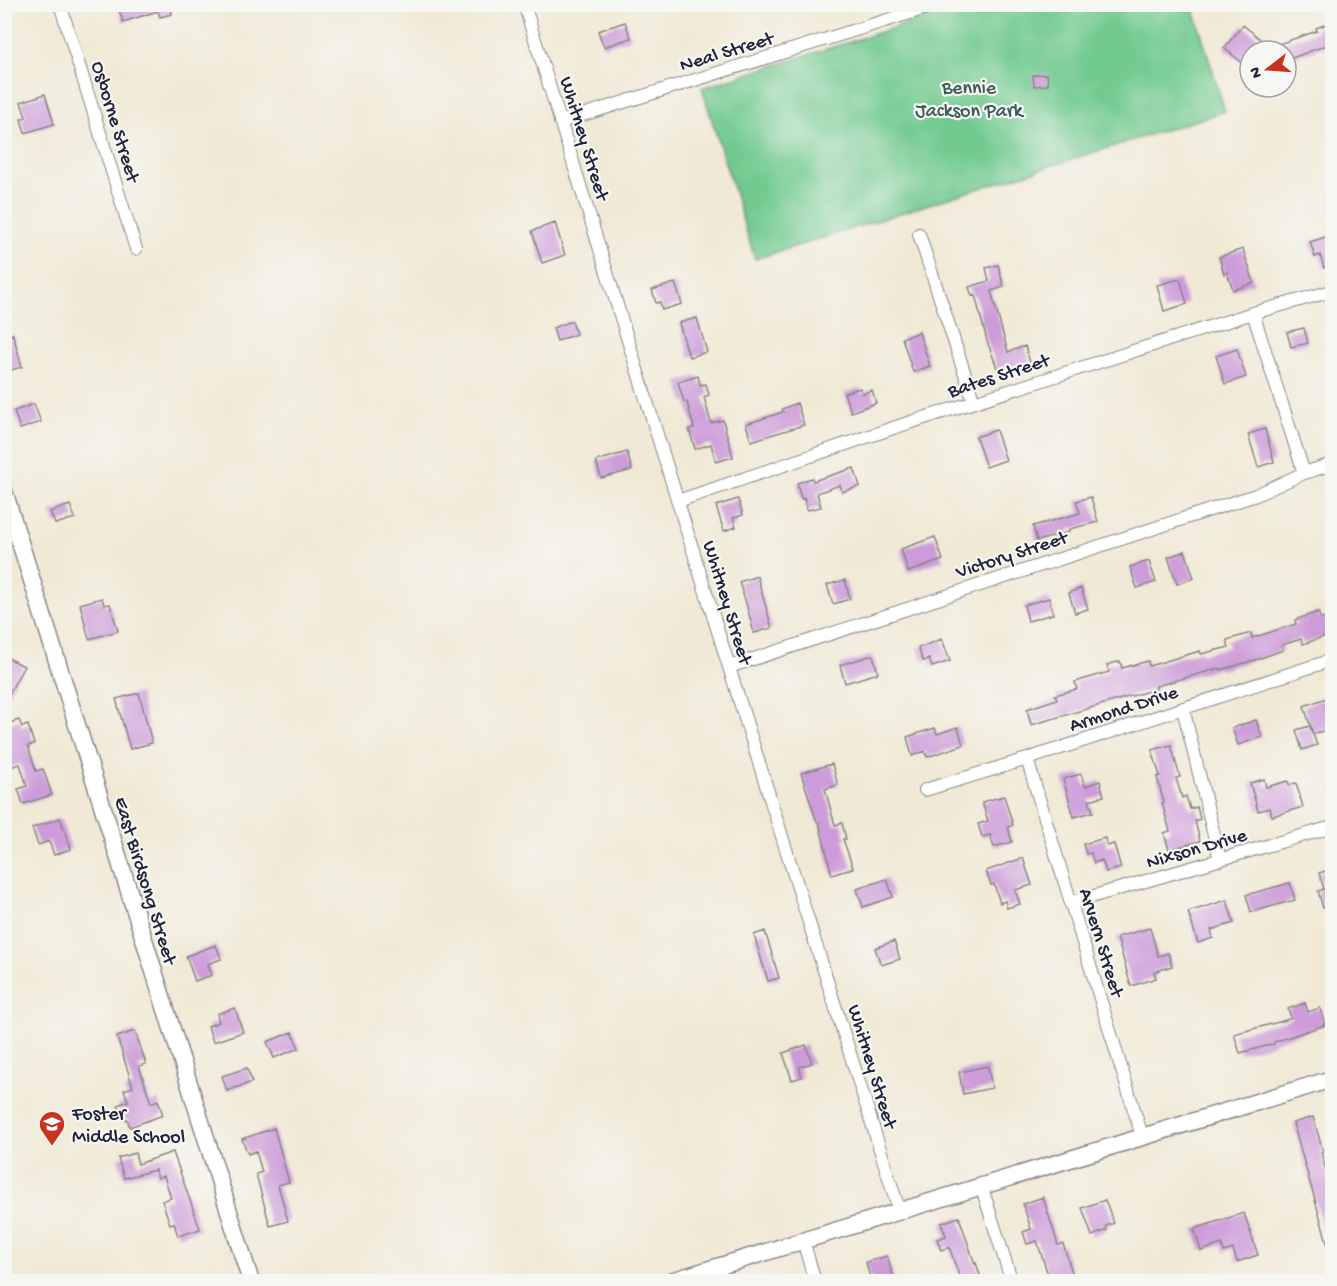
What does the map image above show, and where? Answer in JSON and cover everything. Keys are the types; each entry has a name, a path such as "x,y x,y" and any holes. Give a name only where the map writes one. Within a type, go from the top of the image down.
{"street":[{"name":"Osborne Street","path":"60,4 136,249"},
{"name":"Whitney Street","path":"524,4 899,1210"},
{"name":"Neal Street","path":"560,122 939,4"},
{"path":"919,234 974,402"},
{"name":"Bates Street","path":"678,501 899,426 1253,313 1332,291"},
{"path":"1253,313 1304,473"},
{"name":"Victory Street","path":"729,667 1256,495 1304,473 1332,464"},
{"name":"East Birdsong Street","path":"4,491 251,1281"},
{"name":"Armond Drive","path":"925,790 1332,660"},
{"path":"1183,708 1220,860"},
{"name":"Arvern Street","path":"1027,759 1142,1136"},
{"name":"Nixson Drive","path":"1070,903 1332,828"},
{"path":"668,1281 1332,1079"},
{"path":"981,1185 1012,1281"},
{"path":"802,1240 815,1281"}],"green space":[{"name":"Bennie Jackson Park","path":"1192,4 1225,111 755,259 702,88 967,5"}],"building":[{"path":"117,4 170,4 172,14 160,17 158,11 123,22"},
{"path":"625,22 631,38 604,47 598,31"},
{"path":"1332,22 1332,43 1298,56 1298,39 1294,39 1317,31 1316,28"},
{"path":"1243,25 1260,39 1238,39 1238,59 1224,48"},
{"path":"1047,74 1048,85 1034,86 1033,75"},
{"path":"45,94 54,124 25,133 21,119 26,117 21,102"},
{"path":"555,223 565,255 542,263 532,231"},
{"path":"1332,235 1332,265 1324,268 1320,255 1315,257 1310,242"},
{"path":"1243,249 1254,283 1233,290 1227,272 1224,274 1219,257"},
{"path":"998,265 1004,287 991,291 1008,352 1025,346 1030,362 999,373 987,341 975,295 972,296 969,287 989,281 986,268"},
{"path":"1180,279 1187,304 1164,311 1157,285"},
{"path":"675,283 682,304 662,310 660,302 656,303 652,290"},
{"path":"697,318 707,352 689,357 679,323"},
{"path":"572,321 576,334 557,341 553,328"},
{"path":"1304,328 1308,343 1291,347 1287,332"},
{"path":"919,332 930,366 913,372 902,338"},
{"path":"13,334 22,367 4,372 4,337"},
{"path":"1237,349 1246,377 1225,384 1216,356"},
{"path":"698,376 700,385 706,384 709,395 704,397 711,423 723,420 733,457 716,462 711,444 695,449 689,429 694,428 687,402 684,402 678,382"},
{"path":"860,388 862,394 872,390 876,403 851,412 844,393"},
{"path":"797,403 804,425 751,441 746,424 783,412 782,409"},
{"path":"34,404 41,422 20,429 14,411"},
{"path":"1265,429 1274,462 1258,467 1248,434"},
{"path":"996,430 1006,460 986,467 976,437"},
{"path":"627,452 632,470 601,478 596,461"},
{"path":"854,468 860,486 842,492 840,485 817,493 821,507 807,510 804,498 801,499 797,483 812,478 813,481"},
{"path":"1091,497 1098,522 1069,529 1069,532 1037,541 1033,526 1080,513 1076,501"},
{"path":"738,499 743,515 733,518 736,527 724,531 716,506"},
{"path":"70,505 75,518 55,524 50,512"},
{"path":"935,537 943,560 908,572 901,549"},
{"path":"1185,551 1194,578 1177,584 1168,557"},
{"path":"1149,561 1156,582 1137,588 1130,567"},
{"path":"757,576 772,628 754,633 739,582"},
{"path":"845,580 850,599 833,604 827,585"},
{"path":"1081,588 1088,609 1075,613 1069,593"},
{"path":"102,598 104,605 110,604 118,631 89,639 80,604"},
{"path":"1049,598 1053,614 1028,621 1024,605"},
{"path":"1318,612 1321,619 1330,616 1332,634 1303,644 1301,639 1282,645 1283,650 1258,659 1156,686 1156,689 1031,725 1027,709 1057,699 1055,695 1077,689 1075,682 1109,672 1107,665 1120,661 1122,668 1148,661 1149,666 1200,651 1201,654 1229,647 1227,640 1251,633 1252,638 1296,624 1295,620"},
{"path":"942,639 950,661 932,667 929,659 923,661 918,648"},
{"path":"873,655 878,673 845,683 840,665"},
{"path":"4,656 24,666 4,703"},
{"path":"139,693 152,743 130,749 116,699"},
{"path":"1332,696 1332,728 1313,734 1304,706"},
{"path":"19,720 22,727 28,725 34,744 28,746 36,771 43,769 52,795 23,804 18,789 27,786 20,764 4,769 4,725"},
{"path":"1256,720 1262,737 1238,745 1232,728"},
{"path":"1310,726 1317,745 1302,750 1296,730"},
{"path":"958,727 963,745 927,757 925,751 912,756 907,737 935,728 937,734"},
{"path":"1171,745 1180,777 1176,778 1182,798 1186,796 1190,809 1197,807 1200,819 1195,821 1200,841 1169,850 1164,833 1170,831 1157,777 1160,776 1152,750"},
{"path":"832,764 838,785 825,789 835,825 842,823 846,839 843,839 853,868 832,875 819,822 817,822 801,773"},
{"path":"1081,774 1085,786 1100,781 1104,796 1089,800 1093,812 1074,817 1063,779"},
{"path":"1264,779 1266,787 1288,781 1289,785 1296,783 1303,807 1272,816 1270,808 1258,811 1250,783"},
{"path":"1004,796 1013,825 1008,827 1012,842 994,847 990,835 982,837 978,824 988,821 982,802"},
{"path":"60,818 71,849 54,855 49,841 38,845 32,828"},
{"path":"1105,838 1107,846 1114,844 1121,868 1106,872 1102,860 1094,863 1091,853 1086,854 1083,844"},
{"path":"1023,858 1032,885 1015,890 1020,904 1007,908 1005,901 1000,903 994,884 991,885 986,871"},
{"path":"1332,869 1332,908 1330,909 1329,906 1323,908 1318,891 1324,889 1319,873"},
{"path":"887,879 893,897 863,907 857,889"},
{"path":"1290,883 1295,900 1251,912 1246,895"},
{"path":"1227,900 1234,923 1211,930 1213,938 1198,943 1188,912"},
{"path":"1150,928 1158,956 1168,953 1172,966 1154,972 1156,978 1131,986 1117,937"},
{"path":"765,931 779,978 768,981 754,935"},
{"path":"894,941 900,959 881,965 875,948"},
{"path":"216,945 221,959 208,964 212,975 195,981 186,956"},
{"path":"1305,1003 1308,1012 1320,1008 1325,1025 1274,1042 1274,1044 1240,1053 1234,1034 1291,1018 1288,1009"},
{"path":"235,1008 243,1032 213,1042 208,1026 219,1022 217,1014"},
{"path":"135,1031 146,1064 139,1066 151,1103 158,1100 163,1115 130,1127 127,1119 123,1120 118,1105 128,1101 124,1090 133,1087 117,1037"},
{"path":"292,1032 299,1048 274,1058 267,1042"},
{"path":"806,1045 812,1063 799,1067 802,1077 792,1080 783,1053"},
{"path":"988,1066 992,1088 963,1094 959,1072"},
{"path":"247,1068 252,1082 227,1091 222,1076"},
{"path":"1313,1117 1332,1193 1332,1248 1329,1249 1293,1123"},
{"path":"274,1128 289,1182 278,1185 288,1221 270,1226 256,1174 262,1172 256,1151 248,1154 242,1139"},
{"path":"173,1152 200,1229 178,1236 174,1223 170,1224 162,1201 171,1198 164,1176 158,1178 155,1170 124,1178 118,1158 135,1153 138,1164"},
{"path":"1043,1197 1058,1245 1063,1244 1075,1281 1050,1281 1037,1241 1027,1244 1023,1232 1031,1229 1023,1204"},
{"path":"1105,1200 1114,1223 1106,1226 1107,1230 1092,1236 1082,1208"},
{"path":"1244,1213 1258,1255 1237,1262 1233,1249 1224,1252 1222,1244 1201,1251 1194,1229"},
{"path":"959,1217 982,1281 961,1281 949,1247 941,1250 937,1239 946,1236 941,1223"},
{"path":"887,1256 894,1279 871,1281 866,1262"}],"place":[{"name":"Foster Middle School","path":"52,1147"}]}
